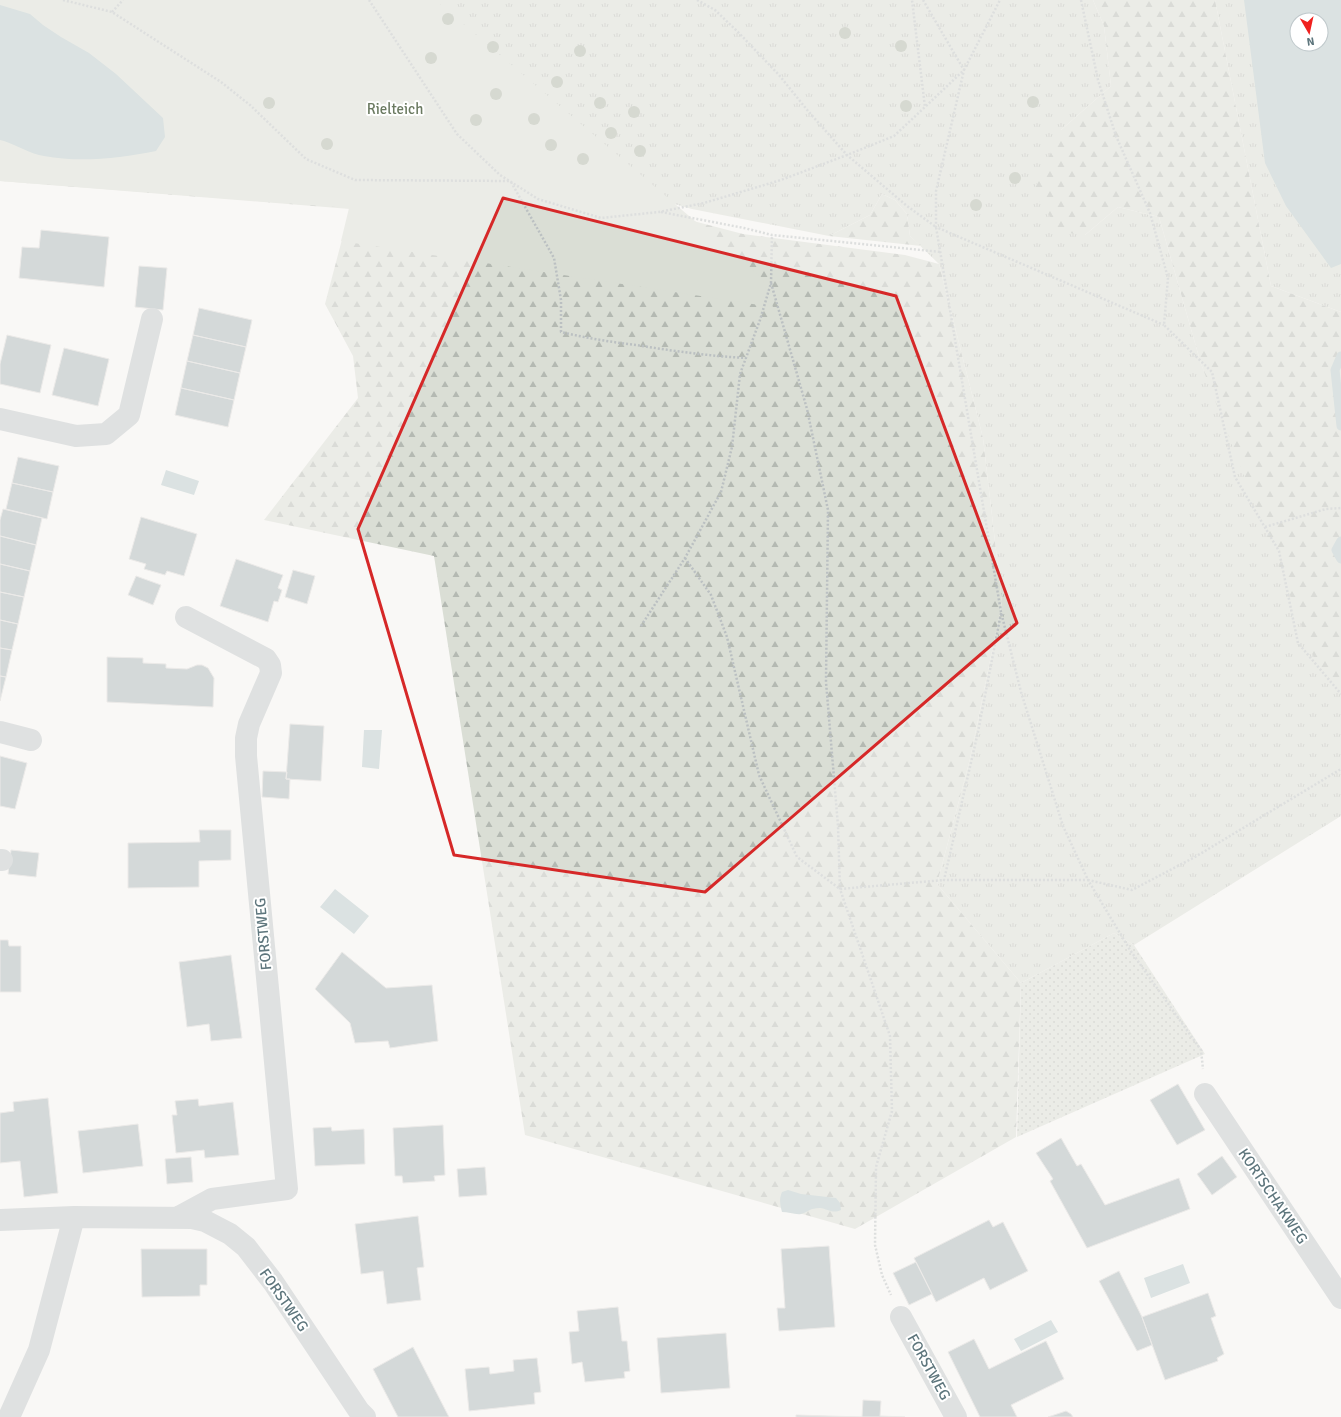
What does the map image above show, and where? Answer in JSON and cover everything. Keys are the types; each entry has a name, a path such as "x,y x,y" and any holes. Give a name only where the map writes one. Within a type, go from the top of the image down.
{"street":[{"path":"0,419 76,436 106,434 129,415 152,319"},
{"name":"FORSTWEG","path":"177,1218 212,1199 287,1189 246,756 246,738 271,673 270,664 266,659 186,618"},
{"path":"0,732 31,740"},
{"name":"KORTSCHAKWEG","path":"1205,1094 1341,1298"},
{"path":"9,1417 39,1350 74,1217"},
{"name":"FORSTWEG","path":"0,1220 74,1217 192,1218 205,1221 230,1234 246,1247 272,1282 364,1417"},
{"name":"FORSTWEG","path":"901,1317 956,1417"}],"path":[{"path":"63,0 112,12 221,82 250,105 306,159 355,180 511,182"},
{"path":"112,12 123,0"},
{"path":"369,0 457,134 500,175 538,199 601,218 659,212 704,202 781,180 894,136 964,70"},
{"path":"697,0 715,10 738,32 779,75 808,111 847,155 907,206 936,227 1164,325 1212,372 1235,477 1279,551 1298,643 1341,694"},
{"path":"912,0 925,107"},
{"path":"923,0 964,70"},
{"path":"1000,0 964,70 936,192 936,227 1001,612 1021,692 1063,826 1088,880 1130,950 1201,1050 1205,1094"},
{"path":"1081,0 1098,80 1116,136 1150,213 1168,278 1164,325"},
{"path":"511,182 554,258 561,300 561,332 579,337 662,349 713,356 746,358"},
{"path":"659,212 744,228 772,235 941,252"},
{"path":"641,626 685,558 721,492 732,447 740,374 760,320 771,283 772,235"},
{"path":"771,283 807,409 828,510 826,682 838,826 840,889 890,1036 892,1111 876,1167 876,1246 882,1275 901,1317"},
{"path":"1265,527 1326,509 1341,508"},
{"path":"685,558 711,595 727,637 759,775 796,858 840,889 944,880 1088,880 1132,890 1195,857 1341,769"},
{"path":"944,880 978,732 1001,612"}],"highlighted area":[{"path":"503,198 896,296 1017,623 705,892 454,855 358,529"}],"green space":[{"path":"0,0 659,212 743,234 905,255 939,264 983,438 1002,602 970,759 937,884 1021,983 1016,1137 855,1229 525,1135 434,556 264,520 358,398 353,356 325,304 350,209 0,181"},
{"name":"Rielteich","path":"0,0 435,0 762,278 773,307 341,241 349,208 0,181"},
{"path":"83,0 1093,0 1104,26 1111,86 1061,130 1085,235 1118,207 1159,217 1201,364 1341,694 1341,816 1134,945 1114,933 1021,983 937,884 970,759 1002,602 983,438 939,264 910,236 907,214 895,200 882,194 870,215 829,236 692,209 667,202"},
{"path":"1093,0 1215,0 1271,286 1341,312 1341,694 1318,668 1201,364 1159,217 1118,207 1085,235 1061,232 1033,192 1061,130 1111,86 1104,26"},
{"path":"1215,0 1341,0 1341,312 1271,286"},
{"path":"882,194 895,200 907,214 910,236 921,246 829,236 870,215"},
{"path":"1114,933 1134,945 1205,1054 1017,1137 1021,983"}],"shaded area":[{"path":"1244,0 1341,0 1341,264 1331,268 1286,206 1265,163"},
{"path":"0,5 30,14 61,37 89,53 116,74 163,118 165,137 156,151 114,158 72,159 39,155 0,140"},
{"path":"166,470 199,481 194,495 161,485"},
{"path":"364,730 382,730 379,769 362,767"},
{"path":"335,889 369,916 354,934 320,907"},
{"path":"788,1190 801,1194 836,1198 840,1203 841,1210 833,1211 817,1208 799,1214 782,1212 780,1202 781,1195 782,1192"},
{"path":"1183,1264 1190,1283 1151,1298 1144,1278"},
{"path":"1051,1320 1058,1332 1021,1351 1014,1339"}],"building":[{"path":"41,230 109,237 104,287 19,278 22,247 39,248"},
{"path":"139,266 167,268 163,310 135,307"},
{"path":"199,308 252,320 246,347 193,335"},
{"path":"7,335 51,345 40,393 0,384 0,364"},
{"path":"193,335 246,347 240,373 187,361"},
{"path":"64,348 109,359 98,406 52,395"},
{"path":"187,361 240,373 234,400 181,388"},
{"path":"181,388 234,400 228,427 175,415"},
{"path":"18,457 59,466 53,492 12,483"},
{"path":"12,483 53,492 47,519 6,509"},
{"path":"3,509 42,518 36,545 0,536 0,520"},
{"path":"141,517 197,534 184,576 167,571 165,575 144,569 146,564 129,559"},
{"path":"0,536 36,545 30,571 0,564"},
{"path":"236,559 283,575 278,588 282,590 278,602 274,601 268,622 220,606"},
{"path":"0,564 30,571 24,597 0,592"},
{"path":"293,570 315,576 307,604 285,597"},
{"path":"136,576 161,585 153,605 128,595"},
{"path":"0,592 24,597 18,624 0,620"},
{"path":"0,620 18,624 12,650 0,648"},
{"path":"0,648 12,650 6,677 0,676"},
{"path":"107,657 143,658 143,663 166,664 166,668 187,669 197,665 202,665 208,668 214,678 213,707 107,702"},
{"path":"0,676 6,677 0,701"},
{"path":"290,724 324,726 321,781 286,779"},
{"path":"0,756 27,763 15,809 0,806"},
{"path":"263,771 287,772 286,779 290,779 289,799 262,797"},
{"path":"199,830 231,830 231,860 199,861 199,887 128,888 128,843 200,842"},
{"path":"11,850 39,853 36,877 8,874"},
{"path":"0,940 8,940 9,946 21,946 21,992 0,992"},
{"path":"342,952 386,988 432,985 438,1041 390,1048 388,1041 355,1043 350,1023 315,989"},
{"path":"231,955 242,1038 211,1041 209,1024 187,1027 179,962"},
{"path":"1178,1084 1205,1130 1177,1145 1150,1100"},
{"path":"48,1098 58,1193 24,1197 20,1161 0,1163 0,1113 14,1111 13,1102"},
{"path":"198,1099 199,1106 233,1102 239,1155 205,1158 204,1150 176,1153 172,1115 177,1115 175,1101"},
{"path":"138,1124 143,1166 83,1173 78,1131"},
{"path":"443,1125 445,1175 434,1176 435,1181 403,1183 402,1176 395,1176 393,1128"},
{"path":"331,1127 332,1131 364,1129 365,1164 315,1166 313,1128"},
{"path":"1061,1138 1077,1166 1081,1164 1105,1205 1179,1178 1190,1209 1087,1248 1050,1181 1053,1179 1036,1153"},
{"path":"1222,1156 1237,1177 1212,1195 1197,1174"},
{"path":"191,1157 193,1182 167,1184 165,1159"},
{"path":"485,1167 487,1195 459,1197 457,1169"},
{"path":"418,1216 424,1267 417,1268 421,1300 387,1304 383,1271 361,1274 355,1224"},
{"path":"989,1220 993,1227 1003,1222 1028,1271 990,1290 984,1278 936,1302 914,1258"},
{"path":"829,1246 835,1327 779,1331 777,1308 785,1308 781,1249"},
{"path":"141,1249 207,1249 207,1285 200,1285 200,1296 142,1297"},
{"path":"916,1262 932,1294 909,1305 893,1273"},
{"path":"1119,1271 1142,1317 1152,1345 1137,1351 1099,1281"},
{"path":"1208,1293 1216,1316 1211,1318 1224,1354 1217,1358 1218,1361 1165,1380 1142,1317"},
{"path":"618,1307 622,1341 627,1341 630,1371 624,1372 625,1378 585,1382 582,1362 572,1364 569,1332 579,1331 577,1311"},
{"path":"726,1333 730,1388 661,1393 657,1338"},
{"path":"974,1339 989,1369 1046,1341 1064,1379 1011,1405 1017,1417 980,1417 948,1352"},
{"path":"413,1347 449,1417 398,1417 373,1369"},
{"path":"537,1358 541,1392 534,1393 535,1404 469,1411 465,1369 489,1367 490,1374 514,1371 513,1360"},
{"path":"863,1400 881,1401 880,1416 905,1417 862,1417"},
{"path":"1066,1411 1073,1417 1048,1417"},
{"path":"796,1415 862,1417 796,1417"}],"waterway":[{"path":"1341,356 1335,370 1341,426"},
{"path":"1341,541 1336,550 1341,559"}]}
